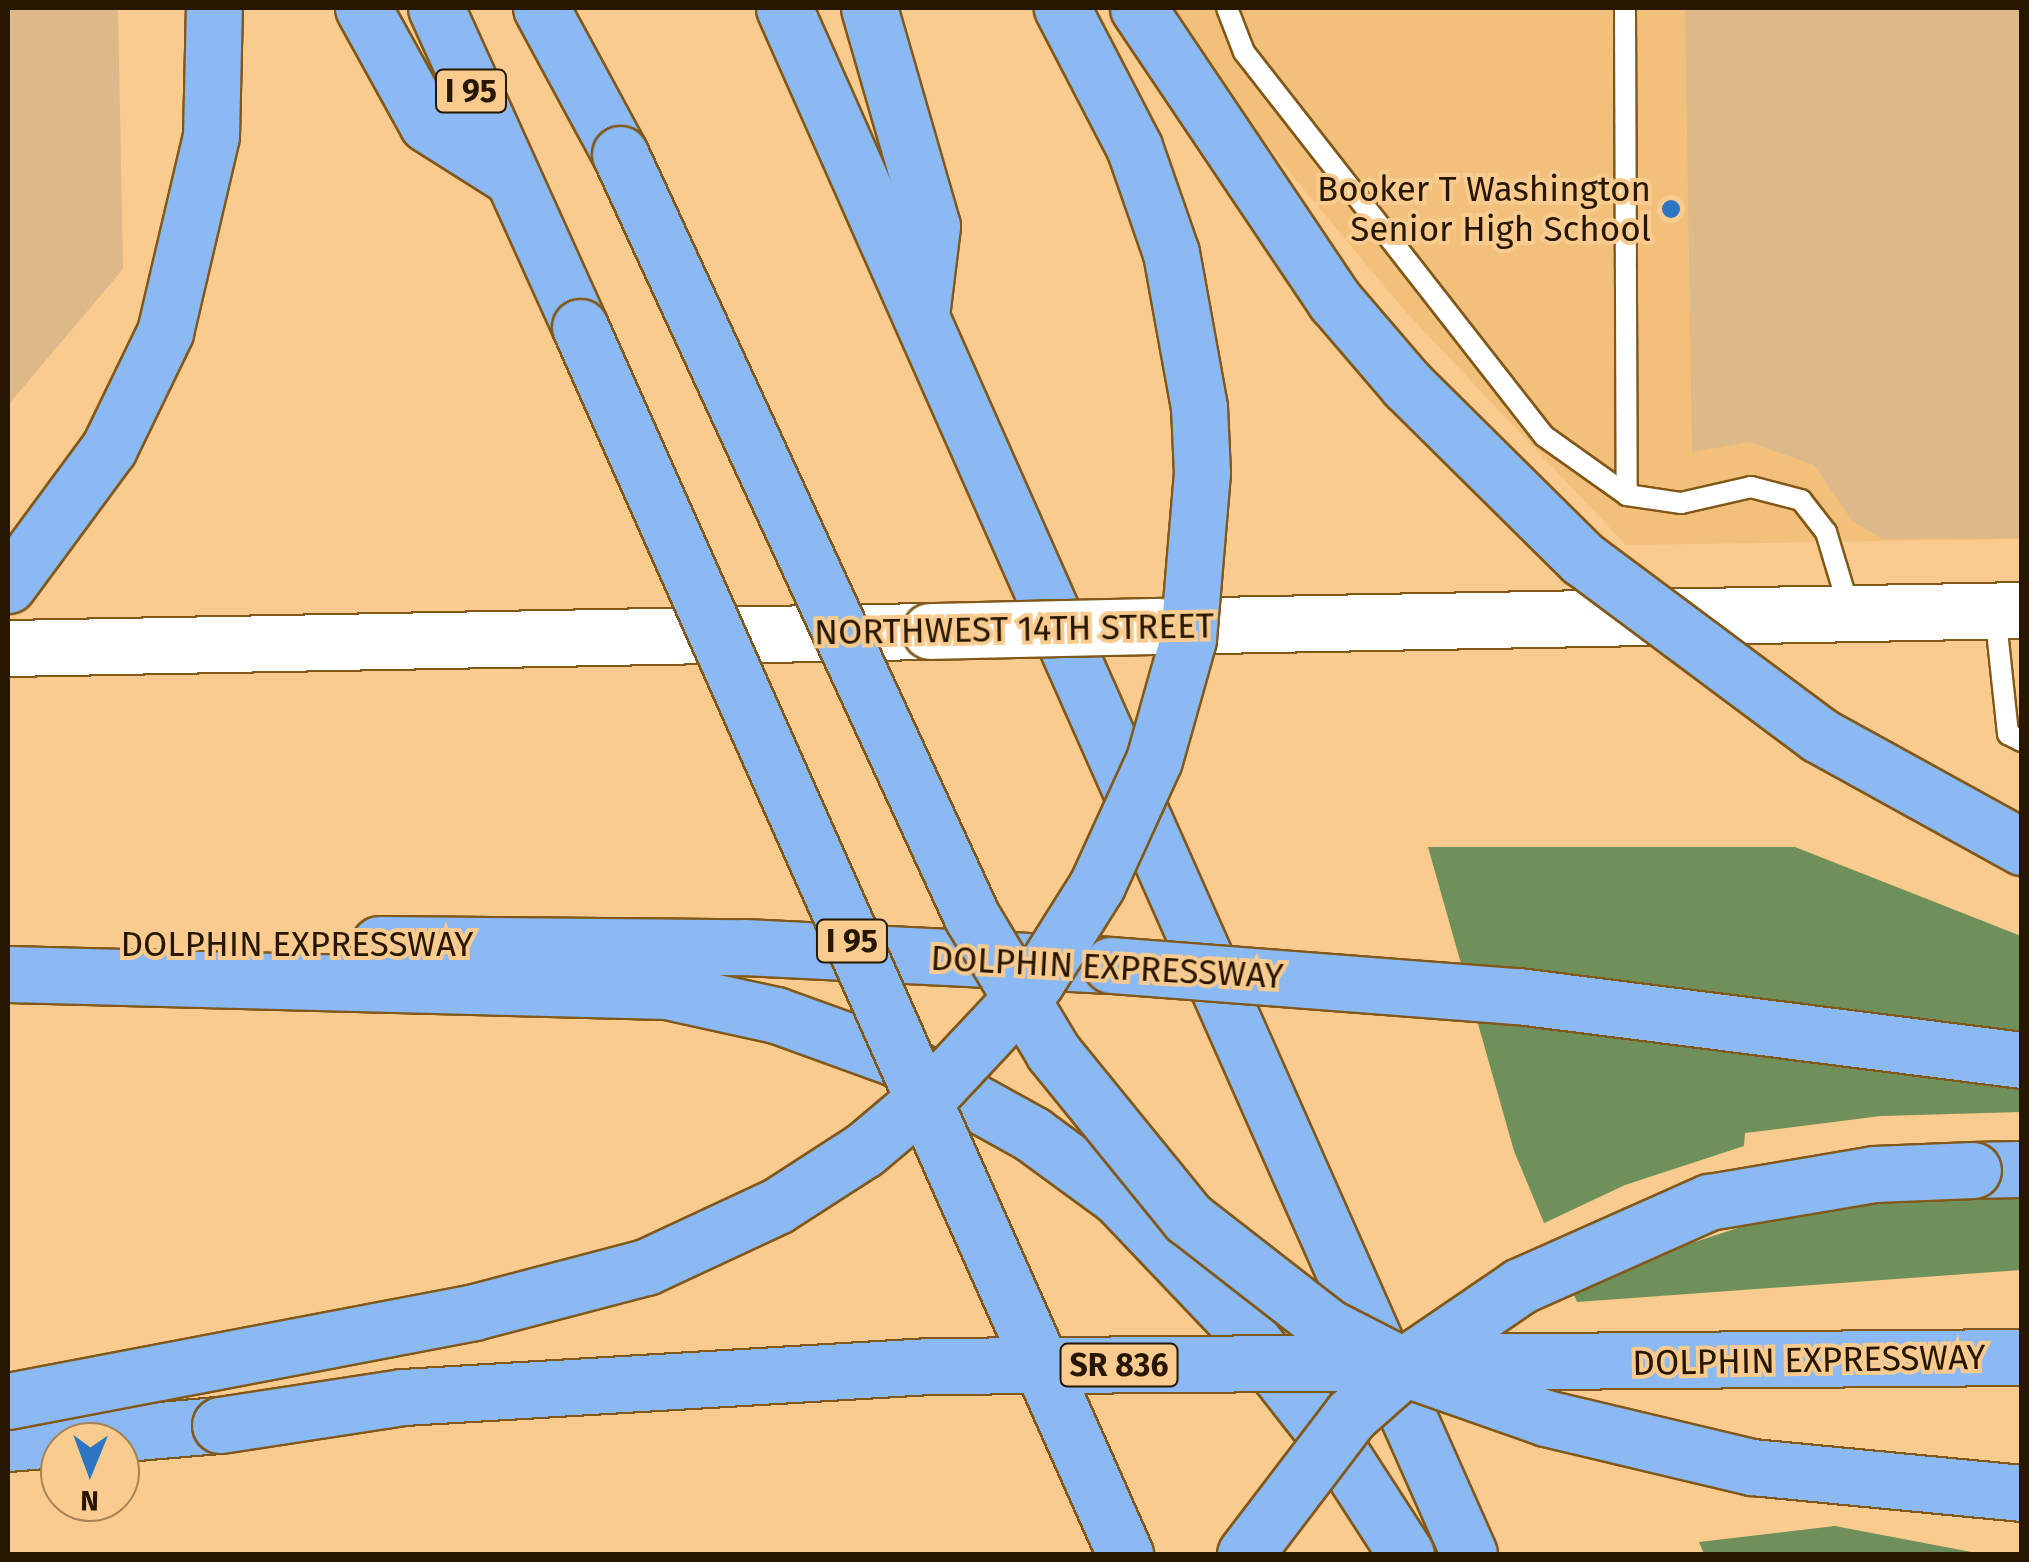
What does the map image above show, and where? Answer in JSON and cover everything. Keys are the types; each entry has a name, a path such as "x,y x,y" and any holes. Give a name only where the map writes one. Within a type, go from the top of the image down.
{"highway":[{"path":"16,576 109,448 165,332 208,155 214,8"},
{"path":"363,8 427,124 513,188"},
{"name":"I 95","path":"436,8 1125,1554"},
{"path":"541,8 620,154 972,916 1052,1052 1188,1218 1328,1327 1418,1373 1546,1418 1752,1468 2022,1494"},
{"path":"784,8 922,307 1469,1554"},
{"path":"870,8 932,226 922,307"},
{"path":"8,1401 474,1312 646,1267 777,1206 864,1150 935,1090 1036,982 1098,885 1154,760 1188,639 1202,473 1199,407 1171,253 1134,147 1062,8"},
{"path":"1138,8 1335,301 1407,385 1570,546 1699,652 1819,735 2022,847"},
{"name":"DOLPHIN EXPRESSWAY","path":"8,943 744,947 1110,965 1518,996 2022,1060"},
{"path":"8,974 666,991 864,1046 1017,1126 1119,1198 1243,1328 1340,1452 1406,1554"},
{"path":"1245,1554 1351,1415 1444,1338 1584,1253 1709,1202 1796,1184 2022,1169"},
{"name":"DOLPHIN EXPRESSWAY","path":"8,1443 220,1424 404,1397 930,1366 2022,1357"}],"street":[{"name":"NORTHWEST 14TH STREET","path":"8,648 2008,611"}],"lane":[{"path":"1227,8 1244,52 1544,436 1627,495 1681,503 1752,487 1785,491 1826,532 1850,613"},
{"path":"1625,8 1627,495"},
{"path":"2008,611 2008,734 2022,741"}],"shaded area":[{"path":"8,8 118,8 123,269 8,405"},
{"name":"Booker T Washington Senior High School","path":"1173,8 2021,8 2021,539 1626,545 1404,310 1237,109"},
{"path":"1685,8 2021,8 2021,538 1883,539 1853,522 1814,465 1749,442 1692,452"},
{"path":"1428,847 1795,847 2021,936 2021,1270 1577,1302 1514,1151"},
{"path":"1835,1526 1982,1554 1704,1554 1699,1542"}],"pier":[{"path":"2021,1112 2021,1196 1870,1202 1762,1220 1649,1257 1569,1295 1540,1225 1625,1185 1744,1146 1745,1133 1881,1116"}],"place":[{"name":"Booker T Washington Senior High School","path":"1671,209"}]}
